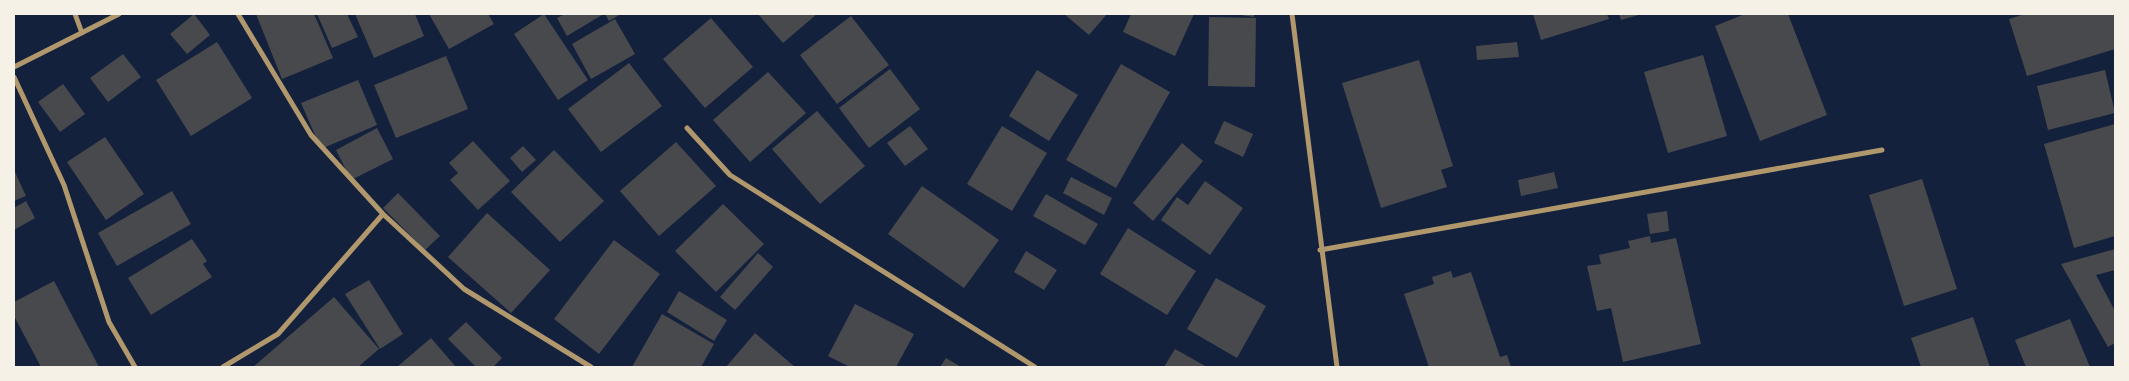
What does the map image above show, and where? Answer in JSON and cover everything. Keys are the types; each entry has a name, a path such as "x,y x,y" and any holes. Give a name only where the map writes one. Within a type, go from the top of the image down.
{"street":[{"path":"75,14 82,33"},
{"path":"14,68 119,14"},
{"path":"238,14 311,135 383,214 464,289 591,367"},
{"path":"1292,14 1336,367"},
{"path":"14,77 64,185 109,322 135,367"},
{"path":"687,128 730,175 1035,367"},
{"path":"1320,250 1882,150"},
{"path":"223,367 278,334 383,214"}],"building":[{"path":"194,14 210,35 187,54 170,34"},
{"path":"256,14 314,14 333,58 282,79"},
{"path":"317,14 347,14 358,37 332,48"},
{"path":"355,14 415,14 424,36 374,58"},
{"path":"429,14 488,14 494,24 449,49"},
{"path":"544,14 588,80 558,100 514,34"},
{"path":"565,14 602,15 567,36 557,18"},
{"path":"605,14 621,14 609,21"},
{"path":"758,14 817,14 783,43"},
{"path":"1064,14 1107,14 1089,35"},
{"path":"1131,14 1194,14 1175,56 1123,32"},
{"path":"1234,14 1254,14 1254,17"},
{"path":"1533,14 1607,14 1609,19 1541,40"},
{"path":"1619,14 1642,14 1621,20"},
{"path":"1745,14 1788,14 1827,115 1760,141 1715,26"},
{"path":"2025,14 2115,14 2115,49 2027,76 2009,19"},
{"path":"851,16 889,65 837,104 800,55"},
{"path":"1209,17 1256,18 1255,87 1208,86"},
{"path":"711,18 753,67 705,108 663,59"},
{"path":"615,19 635,54 591,79 572,44"},
{"path":"217,42 252,98 191,136 156,80"},
{"path":"1517,42 1519,57 1477,60 1476,46"},
{"path":"123,54 141,77 108,102 90,78"},
{"path":"1703,55 1727,136 1668,153 1644,72"},
{"path":"446,56 468,109 396,138 374,85"},
{"path":"1419,60 1453,166 1441,170 1447,187 1381,208 1342,83"},
{"path":"629,63 662,106 601,152 568,109"},
{"path":"1121,64 1170,92 1116,188 1066,160"},
{"path":"890,69 920,109 869,148 839,108"},
{"path":"1037,70 1078,95 1049,141 1009,116"},
{"path":"2105,70 2115,113 2048,130 2037,86"},
{"path":"768,72 806,113 750,162 713,120"},
{"path":"358,80 377,125 321,149 301,103"},
{"path":"63,84 85,114 60,132 38,102"},
{"path":"817,111 865,166 820,204 772,149"},
{"path":"1224,121 1253,134 1243,157 1214,143"},
{"path":"2115,124 2115,236 2074,248 2044,144"},
{"path":"910,126 928,149 905,166 887,143"},
{"path":"1002,126 1047,153 1012,211 967,184"},
{"path":"377,128 393,159 351,180 336,150"},
{"path":"105,137 144,194 106,220 67,162"},
{"path":"473,141 510,181 478,210 450,180 458,173 449,163"},
{"path":"676,142 716,186 659,236 620,191"},
{"path":"1182,143 1203,161 1153,221 1133,203"},
{"path":"523,146 536,160 522,172 510,158"},
{"path":"554,150 604,201 560,242 511,192"},
{"path":"14,170 26,196 14,201"},
{"path":"1554,172 1558,188 1521,196 1518,180"},
{"path":"1071,177 1112,198 1104,215 1063,193"},
{"path":"1922,179 1957,289 1904,306 1869,195"},
{"path":"1205,181 1243,208 1210,255 1161,220 1177,197 1188,205"},
{"path":"922,186 999,240 964,288 888,234"},
{"path":"172,191 191,224 117,266 98,233"},
{"path":"398,193 440,236 425,250 383,208"},
{"path":"1046,194 1098,224 1085,245 1033,216"},
{"path":"26,201 35,218 14,230 14,208"},
{"path":"723,204 764,244 716,292 675,251"},
{"path":"1667,211 1669,231 1650,234 1647,214"},
{"path":"487,213 550,270 511,313 448,257"},
{"path":"1128,228 1196,271 1167,315 1100,274"},
{"path":"1650,236 1651,243 1676,238 1701,344 1623,362 1611,308 1597,311 1587,266 1601,264 1599,255 1630,248 1628,241"},
{"path":"192,239 207,261 203,264 212,277 151,315 128,278"},
{"path":"614,240 660,274 599,354 554,319"},
{"path":"2115,249 2115,270 2096,275 2115,311 2115,343 2108,347 2061,264"},
{"path":"1026,251 1057,270 1044,290 1014,272"},
{"path":"758,253 773,267 735,310 720,297"},
{"path":"1451,271 1453,278 1471,272 1500,357 1507,355 1511,367 1429,367 1404,294 1434,284 1432,277"},
{"path":"1216,278 1266,306 1237,358 1187,329"},
{"path":"369,280 403,334 380,349 345,294"},
{"path":"54,281 99,367 41,367 14,316 14,302"},
{"path":"679,291 727,320 714,341 667,312"},
{"path":"334,297 379,349 358,367 253,367"},
{"path":"855,304 914,334 896,367 850,367 828,356"},
{"path":"662,314 714,344 701,367 632,367"},
{"path":"1973,317 1990,367 1921,367 1911,338"},
{"path":"2070,319 2090,367 2026,367 2015,340"},
{"path":"466,322 502,358 493,367 476,367 448,339"},
{"path":"755,333 795,367 726,367"},
{"path":"431,338 456,367 397,367"},
{"path":"1175,349 1207,367 1164,367"},
{"path":"946,358 961,367 940,367"}]}
